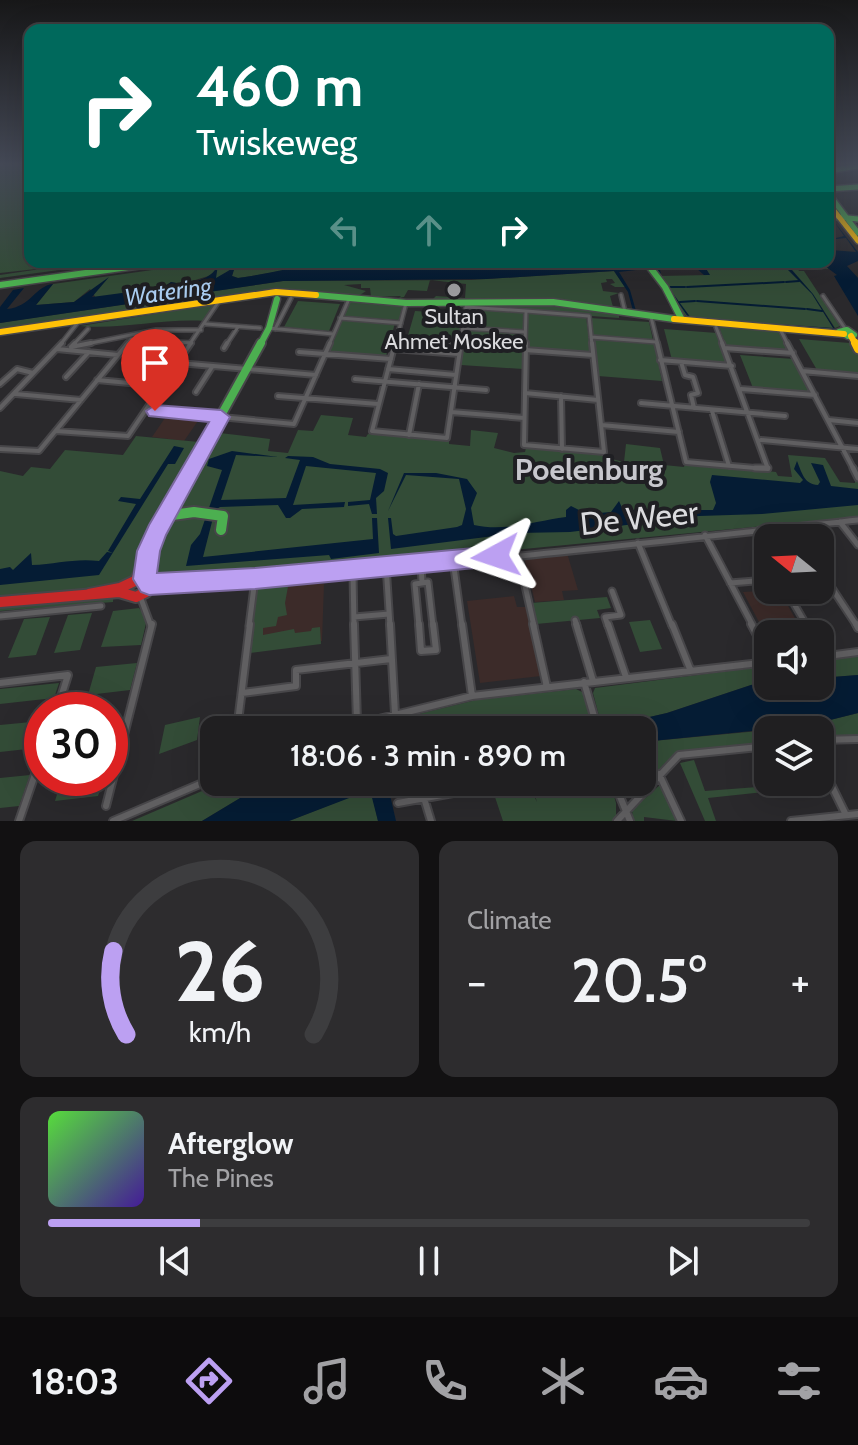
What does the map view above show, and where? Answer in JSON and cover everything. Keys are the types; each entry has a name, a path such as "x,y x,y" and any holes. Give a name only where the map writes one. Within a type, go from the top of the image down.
{"main road":[{"path":"835,202 858,241"},
{"path":"834,209 858,233"},
{"path":"843,218 858,219"},
{"path":"0,283 96,268"},
{"path":"0,283 117,268"},
{"path":"650,268 679,318"},
{"path":"2,334 243,298 279,297 444,303 544,302 651,318 830,332 849,337"},
{"path":"140,596 139,585 148,551 263,339 279,297"},
{"path":"166,514 217,514 223,516 221,530"},
{"name":"De Weer","path":"0,602 89,594 139,585"}],"street":[{"path":"834,217 843,218"},
{"path":"621,295 625,313"},
{"path":"823,296 849,337"},
{"path":"268,327 279,297"},
{"path":"147,410 294,424 347,299 406,301 371,429 447,438 466,307 526,311 589,316 604,452 524,445 526,311"},
{"path":"56,431 126,438 219,302"},
{"path":"340,318 401,323"},
{"path":"651,318 686,462 765,470 769,465 716,325"},
{"path":"0,408 79,322"},
{"path":"206,324 333,334"},
{"path":"224,348 238,326"},
{"path":"463,327 525,332"},
{"path":"69,349 88,329"},
{"path":"69,349 156,330 201,330"},
{"path":"782,332 858,478"},
{"path":"591,337 656,342"},
{"path":"0,449 36,453 134,338 192,343"},
{"path":"396,338 461,344"},
{"path":"142,364 160,340"},
{"path":"724,348 793,353"},
{"path":"56,349 118,355"},
{"path":"394,349 459,354"},
{"path":"525,350 593,355"},
{"path":"66,377 89,352"},
{"path":"299,352 391,359"},
{"path":"660,360 732,366"},
{"path":"681,362 685,375 693,377 697,388 698,393 691,395 694,408"},
{"path":"179,363 316,375"},
{"path":"196,392 212,366"},
{"path":"0,384 17,369 19,372 33,373"},
{"path":"388,369 456,375"},
{"path":"802,371 858,376"},
{"path":"355,379 486,390"},
{"path":"97,380 163,386"},
{"path":"409,435 419,384"},
{"path":"741,389 815,395"},
{"path":"525,393 598,400"},
{"path":"14,394 81,400"},
{"path":"278,396 378,404"},
{"path":"561,396 562,449"},
{"path":"641,403 785,416"},
{"path":"711,410 729,466"},
{"path":"451,412 524,418"},
{"path":"827,420 858,423"},
{"path":"601,425 679,432"},
{"path":"760,440 858,449"},
{"name":"De Weer","path":"821,524 858,520"},
{"path":"840,522 858,545"},
{"name":"De Weer","path":"139,585 255,579 754,530"},
{"path":"705,535 754,629"},
{"path":"638,543 690,669"},
{"path":"518,554 547,687"},
{"path":"453,560 472,696"},
{"path":"421,563 422,583"},
{"path":"386,565 395,714"},
{"path":"353,574 357,716"},
{"path":"239,716 255,579"},
{"path":"730,583 754,581"},
{"path":"428,582 436,650 421,651 415,584 422,583 428,582"},
{"path":"612,591 621,615 605,617 626,677"},
{"path":"834,591 858,628"},
{"path":"106,806 152,624 140,596"},
{"path":"51,611 57,597"},
{"path":"0,616 101,606"},
{"path":"354,617 389,614"},
{"path":"575,620 593,681"},
{"path":"834,655 858,652"},
{"path":"242,693 296,686 296,670 391,659"},
{"path":"386,716 472,696 754,663"},
{"path":"0,683 68,675 63,692"},
{"path":"584,682 594,716"},
{"path":"834,740 858,739"},
{"path":"617,821 679,755 754,747"},
{"path":"659,774 681,821"},
{"path":"113,821 200,784"},
{"path":"834,791 846,815"},
{"path":"19,821 28,796"},
{"path":"398,803 436,796"},
{"path":"620,796 630,821"},
{"path":"424,798 431,821"},
{"path":"791,821 858,814"}],"shaded area":[{"path":"167,415 200,418 184,441 152,437"},
{"path":"567,553 578,590 562,591 564,600 535,602 524,557"},
{"path":"318,579 318,584 324,584 322,641 282,646 259,636 277,583"},
{"path":"754,591 754,604 787,604 796,620 758,620 743,592"},
{"path":"514,596 517,607 527,607 541,676 480,683 467,601"}],"green space":[{"path":"0,202 24,202 24,268 45,268 0,273"},
{"path":"47,268 74,268 0,278 0,275"},
{"path":"166,268 233,268 219,278 214,278 215,274 182,284 171,282 160,289 148,286 96,298 90,289 74,302 36,305 53,284"},
{"path":"234,268 303,268 238,278 232,276"},
{"path":"706,268 798,268 804,271 840,326 835,328 813,294 834,329 691,318 681,313 659,276 709,275"},
{"path":"614,271 625,287 610,284 615,283 612,279 601,283 603,291 619,293 610,296 613,307 532,298 477,303 419,301 431,301 436,296 465,298 466,284 432,280"},
{"path":"430,280 427,291 408,290 404,297 399,298 401,296 371,297 370,288 361,288 361,284 344,285 366,291 357,297 279,288 0,328 0,323 12,321 283,281"},
{"path":"349,299 403,305 399,320 342,316"},
{"path":"298,301 340,304 329,331 284,327"},
{"path":"524,303 619,314 619,318 439,305"},
{"path":"210,305 214,307 205,321 80,326"},
{"path":"467,308 524,312 524,330 465,325"},
{"path":"415,311 462,314 458,343 407,339"},
{"path":"528,313 586,317 591,353 528,348"},
{"path":"590,318 649,322 653,340 593,335"},
{"path":"342,319 395,323 386,356 330,351"},
{"path":"719,327 779,332 789,351 726,346"},
{"path":"464,329 523,333 523,369 461,365"},
{"path":"664,329 717,333 729,364 672,360"},
{"path":"593,338 654,343 662,381 598,376"},
{"path":"799,339 850,343 858,355 858,373 817,370"},
{"path":"740,355 794,359 812,393 753,388"},
{"path":"321,415 353,418 348,435 449,440 449,444 470,446 471,430 498,433 494,448 514,453 525,452 526,448 610,456 624,462 626,444 660,448 664,465 684,467 685,463 776,472 778,476 792,477 788,455 825,458 840,482 855,483 858,479 858,517 754,524 754,527 0,599 0,471 23,476 31,467 50,469 65,450 123,455 136,436 199,442 220,433 270,439 268,451 288,453 298,430 313,431"},
{"path":"289,581 285,603 287,615 278,617 276,626 263,628 263,635 294,629 295,633 311,631 320,627 321,644 250,653 257,586"},
{"path":"113,596 113,602 0,611 0,604"},
{"path":"607,597 611,608 597,610 600,618 536,624 531,603"},
{"path":"139,608 147,619 141,645 101,647 113,611"},
{"path":"92,613 80,650 54,653 68,615"},
{"path":"50,617 36,655 8,658 24,619"},
{"path":"650,620 662,649 640,652 629,622"},
{"path":"858,656 858,675 834,677 834,659"},
{"path":"137,663 130,690 113,692 89,692 96,667"},
{"path":"754,668 754,684 654,716 599,716 593,693 595,688"},
{"path":"59,683 56,692 24,692 24,701 0,704 0,689"},
{"path":"576,689 584,693 589,716 410,716 476,700"},
{"path":"858,713 858,736 834,737 834,719"},
{"path":"200,717 197,740 159,754 165,725"},
{"path":"24,723 24,749 0,752 0,725"},
{"path":"754,731 754,747 682,752 670,758 656,772 656,741"},
{"path":"694,760 705,791 754,787 754,793 708,798 716,821 705,821 680,763"},
{"path":"24,776 24,792 19,806 0,808 0,778"},
{"path":"661,784 677,821 644,817 644,821 633,821 632,810 648,796 656,796 656,788"},
{"path":"200,792 200,796 244,796 202,821 132,821"},
{"path":"57,796 98,796 55,801"},
{"path":"352,796 372,796 378,821 289,821"},
{"path":"495,796 534,796 537,802 535,796 614,796 616,803 616,818 613,821 503,821"}],"water":[{"path":"834,221 858,252 858,261 847,266 858,278 858,316 834,276 837,275 828,268 834,268 834,250 856,252 846,238 834,239 844,236"},
{"name":"Watering","path":"216,268 216,278 235,268 232,276 238,278 296,268 645,268 619,272 630,290 636,311 633,311 628,292 614,271 486,279 283,281 0,323 0,307 13,290 24,288 7,309 22,305 42,288 53,284 36,305 74,302 109,277 92,297 137,291 148,285 151,289 163,288 171,282 198,281"},
{"path":"654,268 696,268 660,270 661,274"},
{"path":"696,268 706,268 710,275 704,275"},
{"path":"786,268 790,268 813,294 835,329 691,319 660,276 691,318 833,328 812,294"},
{"path":"174,446 184,448 175,464 168,464 113,553 108,551 136,504 118,501 121,497 140,499"},
{"path":"232,451 278,457 236,455 221,500 286,498 300,460 285,458 288,456 313,457 330,464 380,469 388,473 384,491 376,498 377,514 372,514 369,504 348,506 348,502 370,500 376,473 306,466 293,505 345,502 344,507 302,509 286,518 278,505 220,507 215,510 203,557 373,539 372,518 377,518 379,553 331,559 329,555 186,566 191,545 200,534 222,470 207,466 209,459"},
{"path":"797,461 810,483 818,485 820,482 811,463 823,465 831,486 858,489 858,505 699,516 570,532 518,533 391,549 388,518 391,518 396,536 457,527 462,525 466,509 459,479 406,475 388,511 404,473 436,473 467,479 477,493 471,508 474,525 497,527 566,517 566,510 571,506 587,514 611,512 619,501 623,510 713,510 716,503 710,482 712,475 800,483 803,480 794,469"},
{"path":"107,552 113,553 99,575 0,585 0,569 10,567 13,570 31,553 32,565 99,561"},
{"path":"858,675 858,713 834,719 834,716 754,716 754,731 656,741 654,716 754,684 754,700 834,700 834,677"},
{"path":"244,796 354,796 289,821 202,821"},
{"path":"372,796 390,796 396,821 378,821"}],"waterway":[{"path":"786,282 799,281"},
{"path":"687,287 784,282"},
{"path":"670,287 685,287"},
{"path":"680,302 695,301"},
{"path":"697,301 805,309"},
{"path":"807,309 822,311"}],"traffic: fast":[{"path":"835,202 858,233"},
{"path":"839,217 858,219"},
{"path":"0,285 121,268"},
{"path":"651,268 665,287 681,318"},
{"path":"316,295 406,303 553,302 674,319"},
{"path":"213,430 269,328 277,299"},
{"path":"839,332 847,330 854,335 848,336 842,332"},
{"path":"165,516 179,512 223,516 221,530"}],"traffic: slow":[{"path":"834,211 858,241"},
{"path":"0,332 276,292 316,295"},
{"path":"674,319 844,334"},
{"path":"851,336 858,349"}],"traffic: jam":[{"path":"136,580 170,505 208,438"},
{"path":"0,602 119,592 136,597 146,592 149,584 141,578 120,588 89,594"}],"place":[{"name":"Sultan Ahmet Moskee","path":"454,290"}],"district":[{"name":"Poelenburg","path":"589,470"}],"route":[{"path":"155,411 221,417 148,551 144,579 149,584 255,579 496,556"}]}
